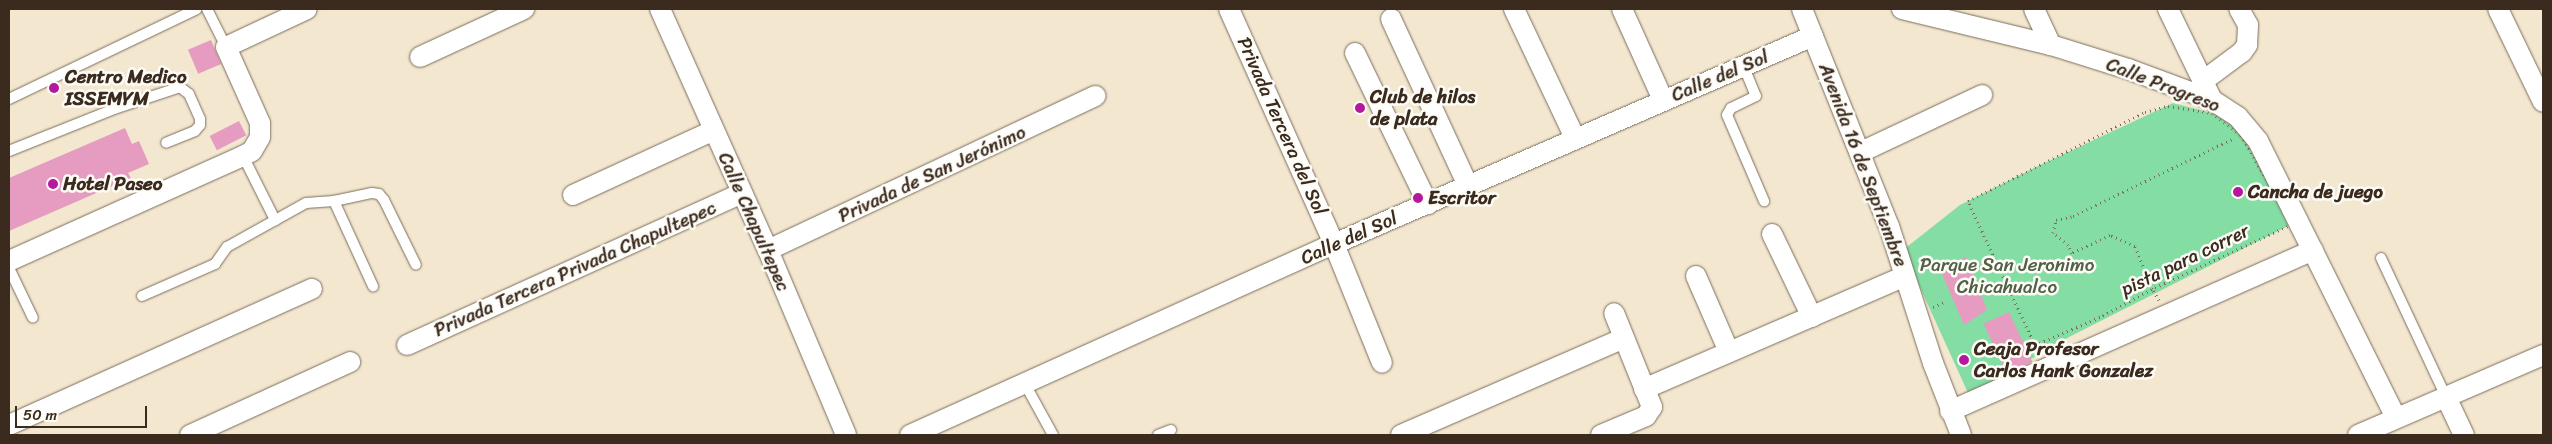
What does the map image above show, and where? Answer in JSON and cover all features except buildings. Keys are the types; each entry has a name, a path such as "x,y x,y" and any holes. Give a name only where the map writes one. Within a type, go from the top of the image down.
{"street":[{"path":"9,261 243,156 258,144 261,130 226,47 308,9"},
{"path":"420,57 524,9"},
{"name":"Calle Chapultepec","path":"660,9 768,250 846,435"},
{"name":"Privada Tercera del Sol","path":"1229,9 1334,244 1382,363"},
{"path":"1514,9 1575,138"},
{"path":"1622,9 1663,100"},
{"name":"Avenida 16 de Septiembre","path":"1802,9 1861,152 1906,276 1950,411 1961,435"},
{"name":"Calle Progreso","path":"1902,9 2051,45 2128,69 2212,100 2238,117 2313,250 2396,418"},
{"path":"2034,9 2051,45"},
{"path":"2168,9 2212,100"},
{"path":"2203,81 2242,52 2248,45 2250,33 2248,25 2239,9"},
{"path":"2498,9 2543,102"},
{"path":"1391,19 1468,186"},
{"name":"Calle del Sol","path":"1025,384 1334,244 1813,36"},
{"path":"1355,53 1428,204"},
{"path":"1861,152 1982,95"},
{"name":"Privada de San Jerónimo","path":"768,250 1096,96"},
{"path":"573,195 714,130"},
{"name":"Privada Tercera Privada Chapultepec","path":"407,345 742,193"},
{"path":"1772,234 1812,317"},
{"path":"1950,411 2313,250"},
{"path":"1696,276 1729,352"},
{"path":"1644,388 1906,276"},
{"path":"9,425 312,289"},
{"path":"1601,435 1649,414 1652,407 1614,313"},
{"path":"1401,435 1624,338"},
{"path":"2358,435 2543,356"},
{"path":"190,435 350,362"},
{"path":"910,435 1025,384"},
{"path":"2446,397 2464,435"}],"lane":[{"path":"207,9 226,47"},
{"path":"9,99 191,10"},
{"path":"1744,67 1756,96 1731,108 1727,115 1764,201"},
{"path":"9,151 114,109 180,87 189,94 200,119 200,125 195,130 166,143"},
{"path":"243,156 275,220"},
{"path":"142,296 215,264 227,247 306,203 334,201 372,193 382,196 416,265"},
{"path":"334,201 373,286"},
{"path":"2381,258 2446,397"},
{"path":"9,268 33,318"},
{"path":"1025,384 1053,435"},
{"path":"1158,435 1171,430"}],"path":[{"name":"pista para correr","path":"2177,107 2212,113 2250,138 2292,224 2152,289 2100,317 2035,345 1968,201 2145,112 2160,108 2177,107"},
{"path":"2168,315 2152,289 2135,246 2110,235 2072,252 2068,245 2053,233 2056,220 2073,216 2250,138"}],"green space":[{"name":"Parque San Jeronimo Chicahualco","path":"2173,103 2212,113 2239,130 2292,224 2069,337 1969,395 1903,250 1960,205"}],"place":[{"name":"Centro Medico ISSEMYM","path":"54,88"},
{"name":"Club de hilos de plata","path":"1360,108"},
{"name":"Hotel Paseo","path":"53,184"},
{"name":"Cancha de juego","path":"2238,192"},
{"name":"Escritor","path":"1418,198"},
{"name":"Ceaja Profesor Carlos Hank Gonzalez","path":"1964,360"}]}
